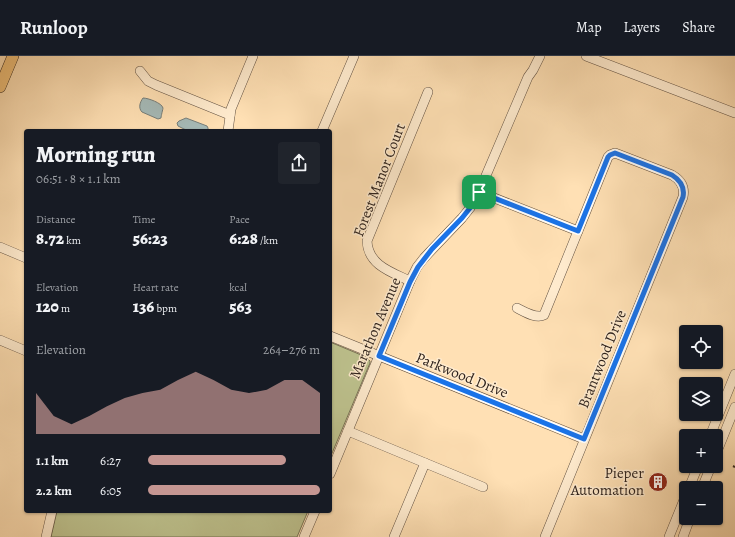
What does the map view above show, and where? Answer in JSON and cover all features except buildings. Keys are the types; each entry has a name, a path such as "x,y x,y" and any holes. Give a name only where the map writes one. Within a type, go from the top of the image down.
{"main road":[{"path":"0,87 13,56"}],"street":[{"path":"228,129 231,109 253,56"},
{"path":"323,129 354,56"},
{"name":"Marathon Avenue","path":"332,469 410,282 424,258 462,218 470,208 479,192 528,76 533,56"},
{"name":"Marathon Avenue","path":"528,76 533,70 540,56"},
{"path":"587,56 735,113"},
{"path":"140,71 148,81 156,85 230,115"},
{"name":"Forest Manor Court","path":"410,282 374,261 368,252 367,241 428,92"},
{"name":"Brantwood Drive","path":"545,537 683,197 684,190 680,180 672,175 615,153 612,154 608,157 578,231"},
{"path":"479,192 578,231 544,315 536,316 517,308"},
{"path":"0,247 24,257"},
{"name":"Parkwood Drive","path":"332,337 584,439"},
{"path":"0,340 24,350"},
{"path":"713,429 735,374"},
{"path":"723,437 735,407"},
{"path":"348,431 483,487"},
{"path":"394,537 425,463"},
{"path":"669,537 679,512"},
{"path":"46,537 52,513"},
{"path":"304,537 314,513"},
{"path":"683,537 687,525"}],"green space":[{"path":"332,343 366,357 370,363 332,453"},
{"path":"57,513 307,513 297,537 51,537"}],"shaded area":[{"path":"143,98 154,101 162,106 161,118 158,119 142,112 140,105"},
{"path":"186,118 207,126 208,129 184,129 178,126 177,123"}],"place":[{"name":"Pieper Automation","path":"658,482"}],"route":[{"path":"615,153 672,175 680,180 684,193 683,197 584,439 379,356 410,282 418,267 432,249 462,218 470,208 479,192 578,231 608,157 612,154 615,153"}]}
